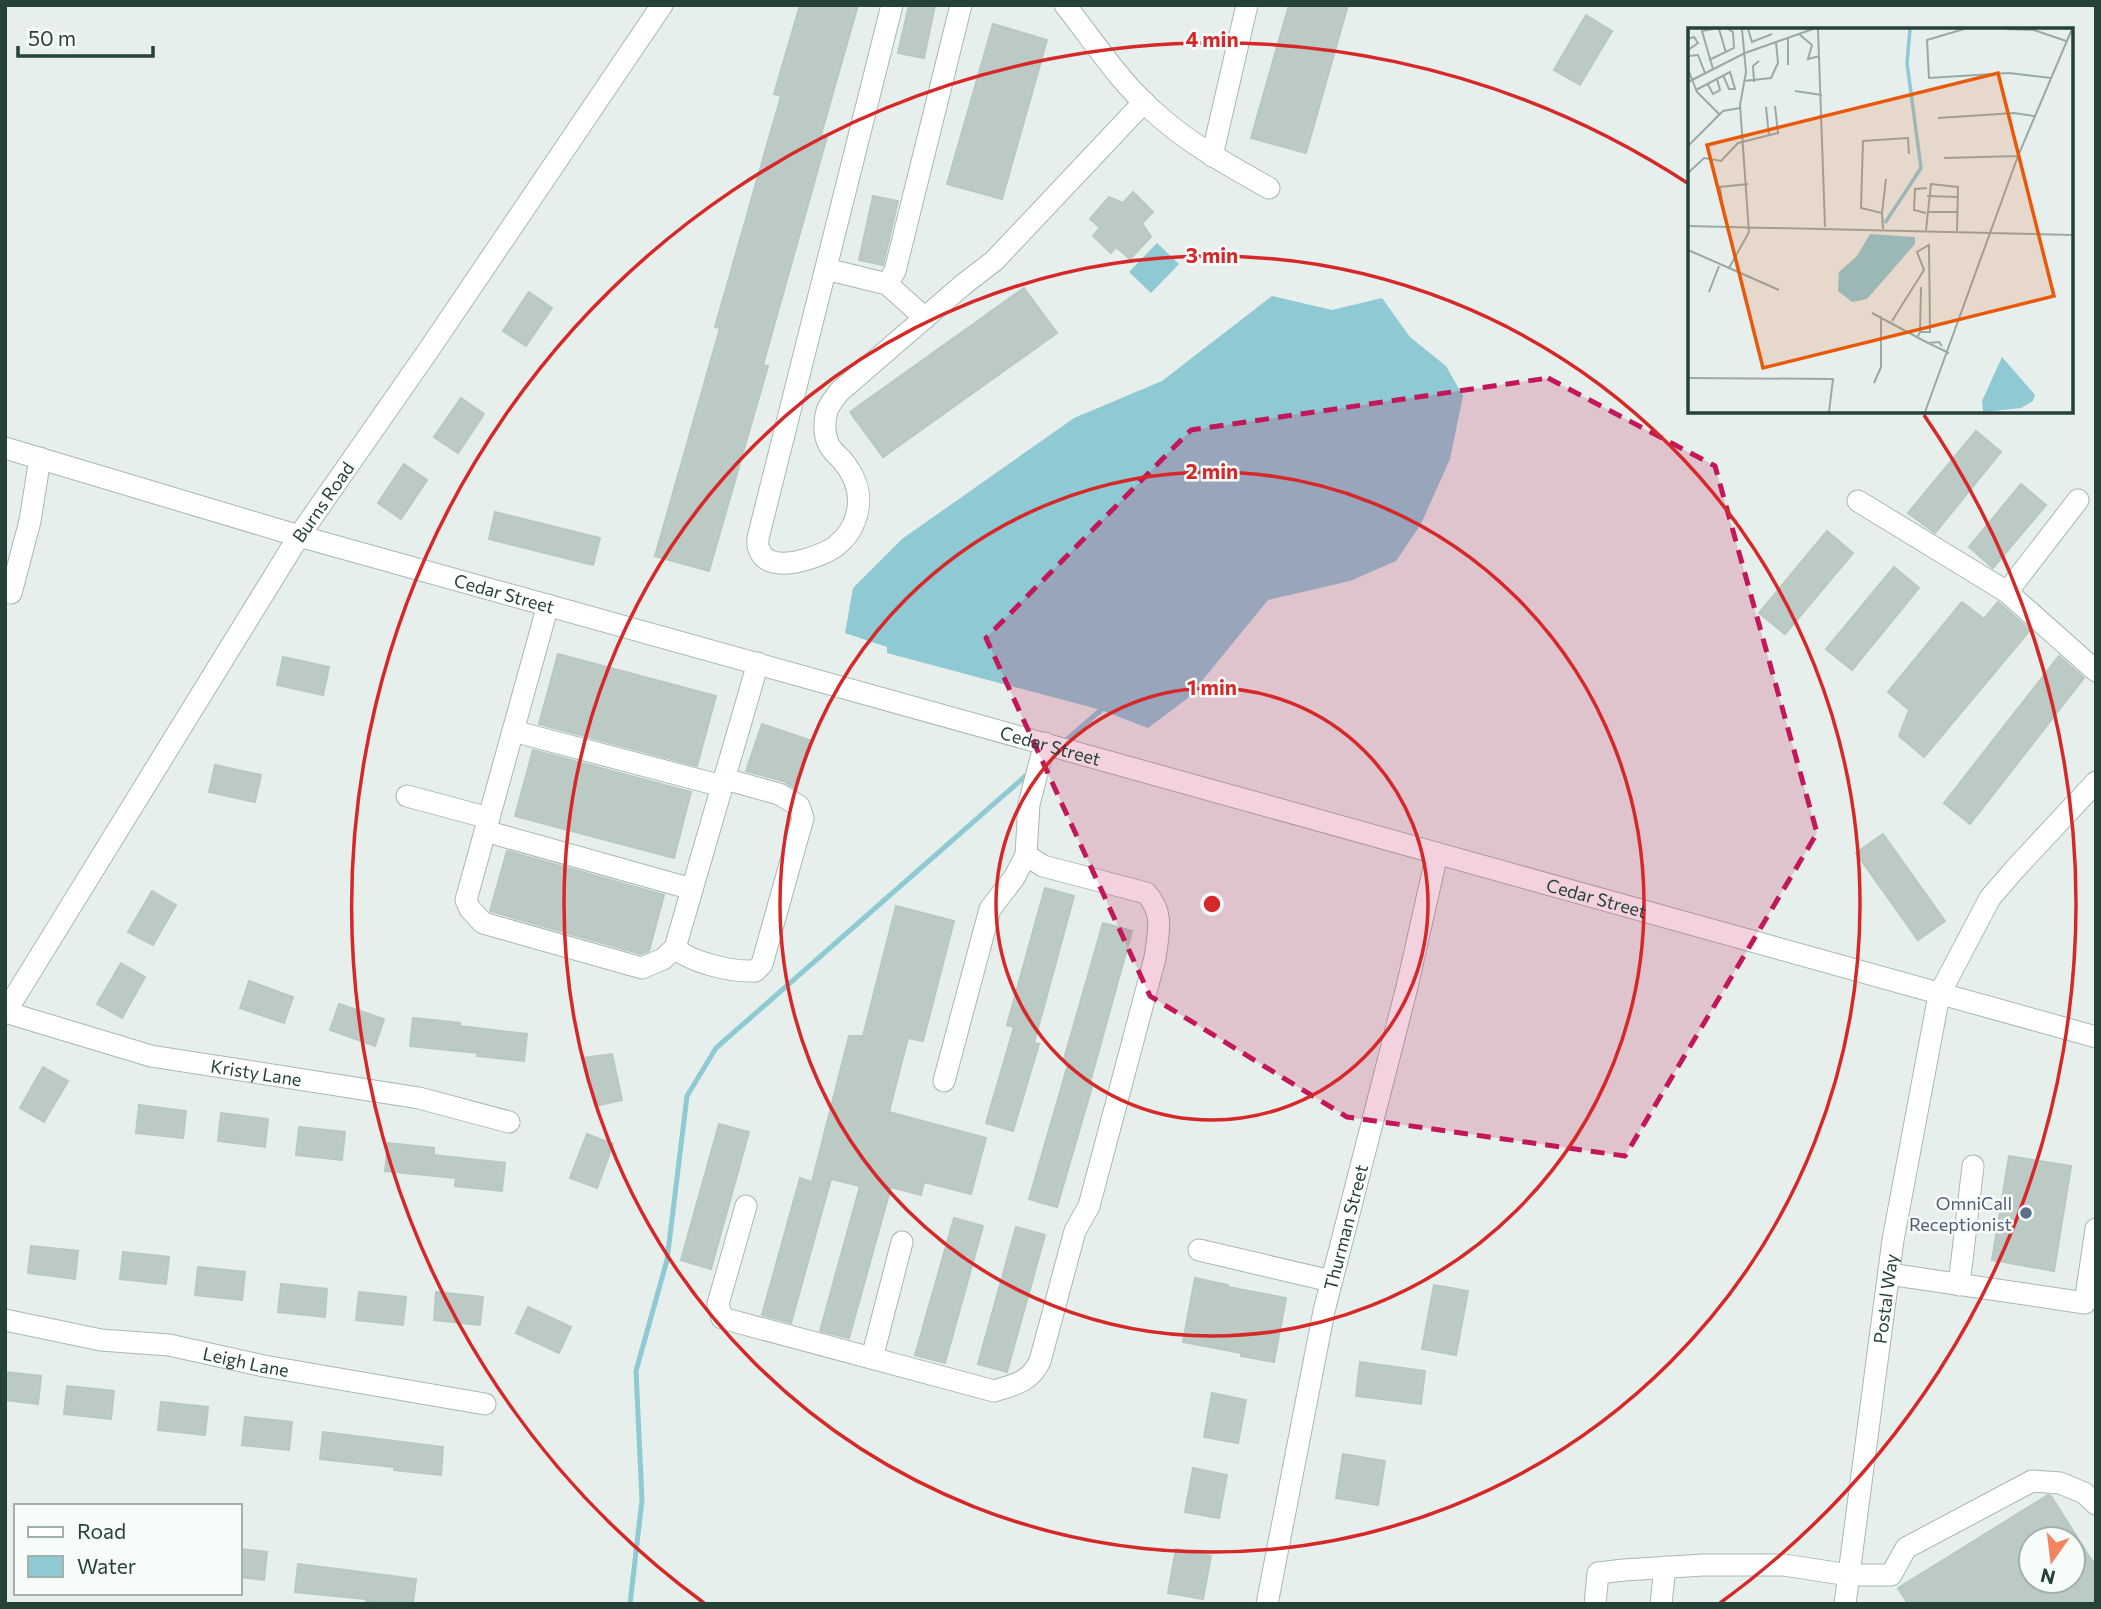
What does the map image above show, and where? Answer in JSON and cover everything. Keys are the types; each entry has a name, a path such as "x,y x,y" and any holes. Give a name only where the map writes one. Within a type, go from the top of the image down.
{"street":[{"name":"Burns Road","path":"5,1012 299,536 662,5"},
{"path":"892,5 758,538 758,549 772,562 786,564 815,557 837,545 852,528 859,510 859,491 854,477 828,443 824,428 827,410 839,392 994,261 1144,102"},
{"path":"887,284 895,271 961,5"},
{"path":"1065,5 1151,110 1212,156 1269,188"},
{"path":"1212,156 1247,5"},
{"path":"826,269 887,284 925,318"},
{"name":"Cedar Street","path":"5,448 299,536 2096,1037"},
{"path":"12,593 30,521 40,458"},
{"path":"2007,592 2078,500"},
{"path":"1858,501 2007,592 2096,671"},
{"path":"548,605 466,900 470,909 483,923 642,968 663,958 675,948 758,663"},
{"path":"513,731 723,783 779,794 799,806 803,818 762,964 755,971 741,972 684,956 675,948"},
{"path":"944,1081 990,909 1014,878 1026,855 1029,804 1045,744"},
{"name":"Postal Way","path":"1845,1604 1893,1240 1939,995 1990,898 2096,782"},
{"path":"407,796 692,889"},
{"name":"Thurman Street","path":"1267,1604 1324,1311 1407,987 1437,853"},
{"path":"746,1206 718,1304 722,1318 995,1391 1033,1375 1040,1360 1075,1231 1089,1206 1155,958 1159,923 1156,903 1146,893 1043,866 1026,855"},
{"name":"Kristy Lane","path":"5,1012 151,1056 419,1098 509,1122"},
{"path":"1959,1285 1973,1166"},
{"path":"1888,1275 2085,1303 2096,1229"},
{"path":"872,1359 902,1242"},
{"path":"1199,1250 1331,1281"},
{"name":"Leigh Lane","path":"5,1320 101,1340 169,1345 264,1366 485,1404"},
{"path":"1595,1604 1598,1573 1703,1565 1784,1565 1849,1576 1891,1575 1906,1548 2032,1481 2060,1483 2084,1493 2096,1504"},
{"path":"1661,1604 1665,1567"}],"highlighted area":[{"path":"1548,378 1715,466 1817,833 1625,1156 1347,1117 1150,996 986,638 1191,430"}],"water":[{"path":"1157,243 1179,264 1151,293 1129,272"},
{"path":"1272,296 1332,310 1382,298 1410,337 1446,366 1463,396 1450,459 1421,524 1396,561 1350,581 1268,600 1188,698 1148,728 1101,710 887,653 887,647 845,633 853,588 902,539 1074,418 1162,381"}],"building":[{"path":"800,5 858,5 821,135 827,137 763,365 768,366 709,571 655,556 720,328 715,327 781,96 774,94"},
{"path":"909,5 935,5 924,58 898,53"},
{"path":"1289,5 1348,5 1306,153 1251,138"},
{"path":"1586,15 1612,31 1580,85 1554,70"},
{"path":"993,24 1047,40 1002,199 947,184"},
{"path":"1133,192 1153,212 1142,223 1151,237 1130,259 1116,247 1111,253 1093,236 1100,228 1090,219 1109,197 1123,203"},
{"path":"873,196 898,201 883,265 859,260"},
{"path":"1024,288 1057,333 883,457 850,412"},
{"path":"529,292 552,308 526,346 503,331"},
{"path":"461,398 484,414 458,453 434,437"},
{"path":"1976,431 2001,452 1935,533 1908,513"},
{"path":"404,464 427,480 401,519 378,503"},
{"path":"2021,484 2046,505 1993,568 1969,547"},
{"path":"495,512 600,538 593,565 489,539"},
{"path":"1827,531 1853,553 1785,634 1759,613"},
{"path":"1894,567 1919,588 1852,670 1826,649"},
{"path":"1962,602 1984,619 1998,602 2030,630 1924,757 1899,736 1909,710 1888,692"},
{"path":"558,654 716,696 697,766 539,724"},
{"path":"2059,656 2084,678 1970,824 1944,803"},
{"path":"283,657 329,667 323,695 277,685"},
{"path":"762,724 812,741 796,789 783,781 746,771"},
{"path":"533,750 691,792 674,858 515,816"},
{"path":"215,765 261,775 255,802 209,792"},
{"path":"1883,834 1945,921 1918,940 1856,853"},
{"path":"507,851 664,895 649,951 641,954 490,911"},
{"path":"1045,888 1074,896 1034,1043 1039,1044 1013,1131 986,1123 1014,1027 1007,1025"},
{"path":"152,891 176,905 153,945 128,932"},
{"path":"896,906 954,921 923,1041 908,1038 889,1112 986,1138 971,1194 924,1182 921,1195 891,1187 849,1338 820,1331 860,1186 831,1179 791,1323 762,1315 800,1178 812,1182 849,1036 863,1036"},
{"path":"1103,923 1132,931 1089,1086 1092,1087 1057,1207 1029,1199 1069,1061 1064,1059"},
{"path":"121,963 145,977 122,1018 97,1004"},
{"path":"249,981 293,997 284,1023 240,1008"},
{"path":"339,1004 384,1019 375,1046 330,1030"},
{"path":"413,1018 527,1034 524,1061 410,1046"},
{"path":"612,1054 622,1100 595,1106 582,1058"},
{"path":"43,1067 68,1081 44,1122 20,1108"},
{"path":"139,1105 186,1111 183,1138 136,1133"},
{"path":"221,1113 268,1119 265,1147 218,1141"},
{"path":"719,1124 749,1132 711,1269 681,1260"},
{"path":"299,1127 345,1132 342,1160 296,1155"},
{"path":"587,1134 613,1144 597,1188 570,1178"},
{"path":"388,1143 434,1148 434,1155 505,1163 502,1191 455,1186 456,1178 385,1171"},
{"path":"2009,1156 2071,1166 2054,1271 1992,1260"},
{"path":"954,1218 983,1226 945,1363 915,1355"},
{"path":"1016,1227 1045,1235 1007,1372 978,1364"},
{"path":"31,1246 78,1251 75,1279 28,1273"},
{"path":"123,1252 169,1257 166,1284 120,1279"},
{"path":"198,1267 245,1272 242,1300 195,1295"},
{"path":"1195,1278 1286,1298 1274,1362 1183,1342"},
{"path":"281,1284 327,1289 325,1317 278,1312"},
{"path":"1434,1285 1468,1291 1456,1355 1422,1349"},
{"path":"359,1292 406,1297 403,1325 356,1320"},
{"path":"436,1292 483,1297 480,1325 434,1320"},
{"path":"528,1307 571,1327 559,1353 516,1333"},
{"path":"1360,1362 1425,1371 1421,1404 1356,1396"},
{"path":"5,1372 41,1376 38,1404 5,1400"},
{"path":"67,1386 114,1391 111,1419 64,1414"},
{"path":"1212,1393 1246,1400 1238,1443 1204,1437"},
{"path":"161,1402 208,1407 205,1435 158,1430"},
{"path":"245,1417 292,1422 289,1450 242,1445"},
{"path":"323,1432 443,1447 441,1475 320,1459"},
{"path":"1343,1454 1385,1461 1378,1505 1336,1498"},
{"path":"1193,1468 1227,1475 1219,1518 1185,1512"},
{"path":"2048,1495 2069,1525 2017,1525 2017,1595 2087,1595 2087,1553 2096,1567 2096,1604 1908,1604 1898,1588"},
{"path":"242,1549 267,1552 264,1580 242,1577"},
{"path":"1176,1549 1211,1556 1203,1599 1168,1593"},
{"path":"298,1564 416,1579 413,1604 387,1604 366,1599 295,1592"}],"waterway":[{"path":"1064,742 1101,710"},
{"path":"630,1604 642,1500 636,1371 667,1260 687,1096 716,1048 1030,772"}],"place":[{"name":"OmniCall Receptionist","path":"2026,1213"}]}
